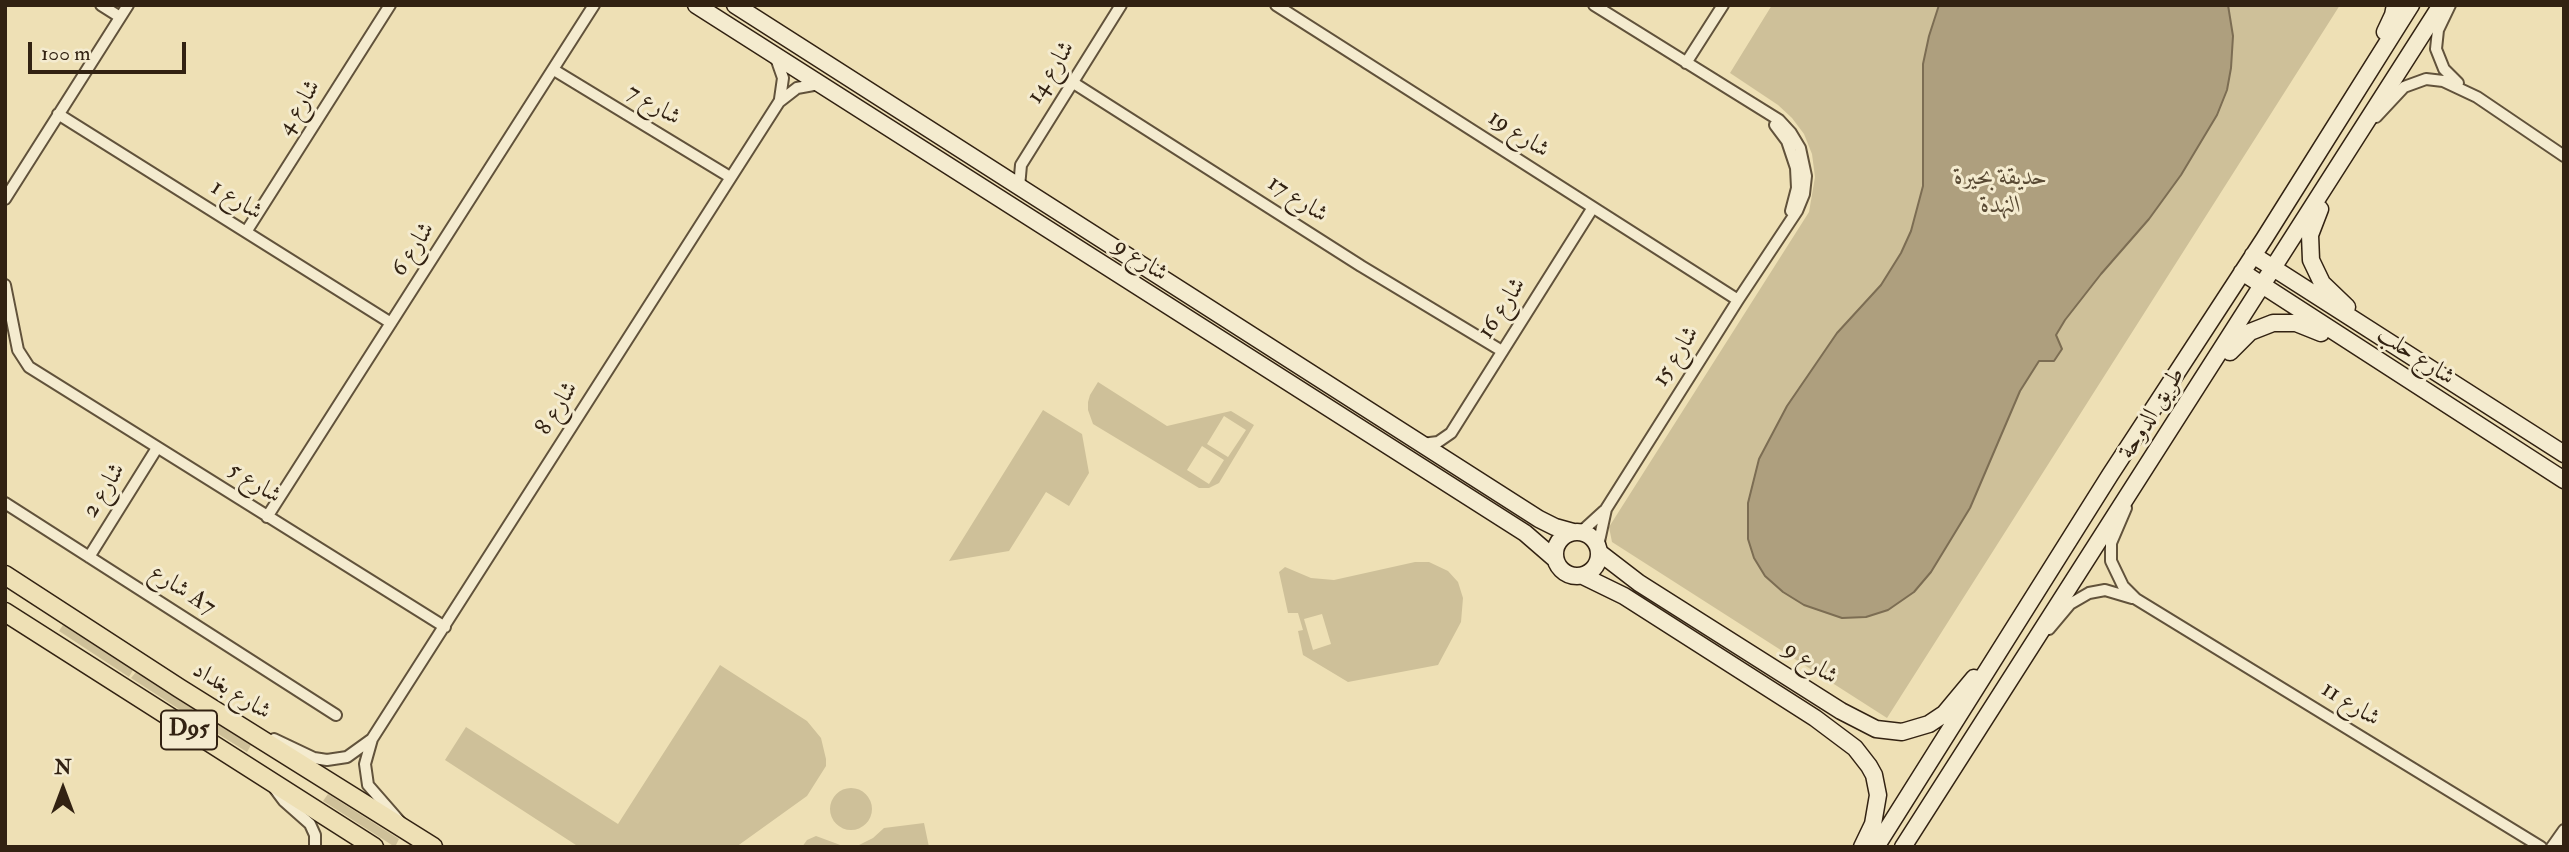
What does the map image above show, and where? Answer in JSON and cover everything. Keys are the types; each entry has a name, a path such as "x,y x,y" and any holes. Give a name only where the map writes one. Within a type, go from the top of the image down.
{"main road":[{"name":"شارع بغداد","path":"5,575 433,847"},
{"name":"D95","path":"5,612 374,847"}],"street":[{"path":"101,5 120,18"},
{"path":"5,199 128,5"},
{"name":"شارع 4","path":"246,233 390,5"},
{"name":"شارع 6","path":"267,517 594,5"},
{"name":"شارع 9","path":"696,5 1525,533 1555,559"},
{"name":"شارع 9","path":"735,5 1547,523 1577,532"},
{"name":"شارع 14","path":"1002,176 1021,164 1121,5"},
{"name":"شارع 19","path":"1276,5 1738,300"},
{"name":"شارع 15","path":"1577,532 1606,509 1786,227 1797,188 1794,158 1783,134 1758,108 1594,5"},
{"path":"1686,62 1723,5"},
{"path":"2376,60 2395,5"},
{"name":"طريق الدوحة","path":"1875,847 2411,5"},
{"name":"طريق الدوحة","path":"1903,847 2441,5"},
{"path":"2450,5 2438,30 2436,49 2444,69 2462,88 2564,156"},
{"path":"774,54 783,78 779,102"},
{"name":"شارع 7","path":"554,70 730,177"},
{"path":"2363,127 2377,116 2398,92 2411,83 2435,80 2462,88"},
{"name":"شارع 17","path":"1072,82 1361,266 1502,351"},
{"name":"شارع 8","path":"405,829 395,813 368,785 365,764 372,739 779,102 797,88 821,83"},
{"name":"شارع 1","path":"58,114 391,323"},
{"name":"شارع 14","path":"1019,187 1021,164"},
{"path":"2338,166 2334,184 2313,223 2310,254 2317,276 2327,289 2344,303 2353,319"},
{"name":"شارع 16","path":"1450,462 1448,450 1451,433 1592,209"},
{"name":"شارع حلب","path":"2253,256 2564,454"},
{"name":"شارع حلب","path":"2242,272 2564,480"},
{"name":"شارع 5","path":"5,285 20,356 29,367 444,627"},
{"path":"2202,379 2222,362 2244,336 2273,323 2304,325 2336,341 2356,346"},
{"path":"1292,385 1316,387 1343,402 1367,408"},
{"path":"1422,444 1438,442 1451,433"},
{"name":"شارع 2","path":"89,557 157,448"},
{"name":"شارع 11","path":"2129,494 2125,512 2111,543 2110,561 2123,586 2136,599 2541,847"},
{"name":"شارع A7","path":"5,503 336,715"},
{"name":"شارع 15","path":"1599,549 1606,509"},
{"path":"1577,532 1594,539 1599,549 1595,567 1583,576 1569,575 1558,566 1555,559 1557,545 1567,535 1577,532"},
{"name":"شارع 9","path":"1599,549 1627,575 1853,719 1876,729 1911,731 1937,720 1973,678 1995,660"},
{"name":"شارع 9","path":"1583,576 1624,596 1825,725 1855,748 1874,775 1878,795 1873,824 1862,847"},
{"name":"شارع 11","path":"2036,640 2070,604 2089,593 2105,590 2136,599"},
{"name":"شارع 8","path":"222,715 320,759 346,757 372,739"},
{"path":"270,780 284,801 310,824 315,835 315,847"},
{"path":"2552,847 2564,830"}],"green space":[{"name":"حديقة بحيرة النهدة","path":"1772,5 2340,5 1887,718 1612,542 1609,527 1809,212 1815,177 1812,154 1804,134 1778,105 1730,73"},
{"path":"1098,382 1167,426 1231,411 1254,425 1219,483 1209,488 1199,488 1093,424 1088,410 1090,395","holes":["1224,416 1246,430 1228,457 1207,444","1202,446 1224,460 1209,484 1187,470"]},
{"path":"1043,410 1082,434 1089,473 1069,506 1046,492 1009,551 949,561"},
{"path":"1415,562 1429,562 1448,571 1458,582 1463,598 1461,622 1438,665 1348,682 1303,655 1298,631 1303,630 1298,613 1288,613 1279,572 1285,567 1311,578 1334,580","holes":["1322,614 1331,644 1313,650 1304,619"]},
{"path":"63,625 133,670 129,677 59,631"},
{"path":"720,665 807,721 821,738 826,759 826,766 807,796 736,847 579,847 445,760 466,727 618,824"},
{"path":"136,672 193,708 188,715 131,678"},
{"path":"195,709 251,745 247,752 191,717"},
{"path":"851,788 866,794 872,809 866,824 851,830 836,824 830,809 836,794"},
{"path":"328,794 399,839 395,847 323,801"},
{"path":"924,823 929,847 802,847 807,840 816,836 843,846 859,845 884,828"}],"shaded area":[{"path":"1939,5 2228,5 2233,36 2231,68 2227,90 2217,115 2181,175 2149,219 2065,320 2056,335 2062,349 2054,361 2039,361 2020,391 1970,508 1931,572 1914,592 1888,610 1866,617 1842,618 1804,605 1765,576 1754,558 1748,539 1748,503 1759,459 1787,406 1837,333 1881,285 1911,231 1923,186 1923,64"}]}
